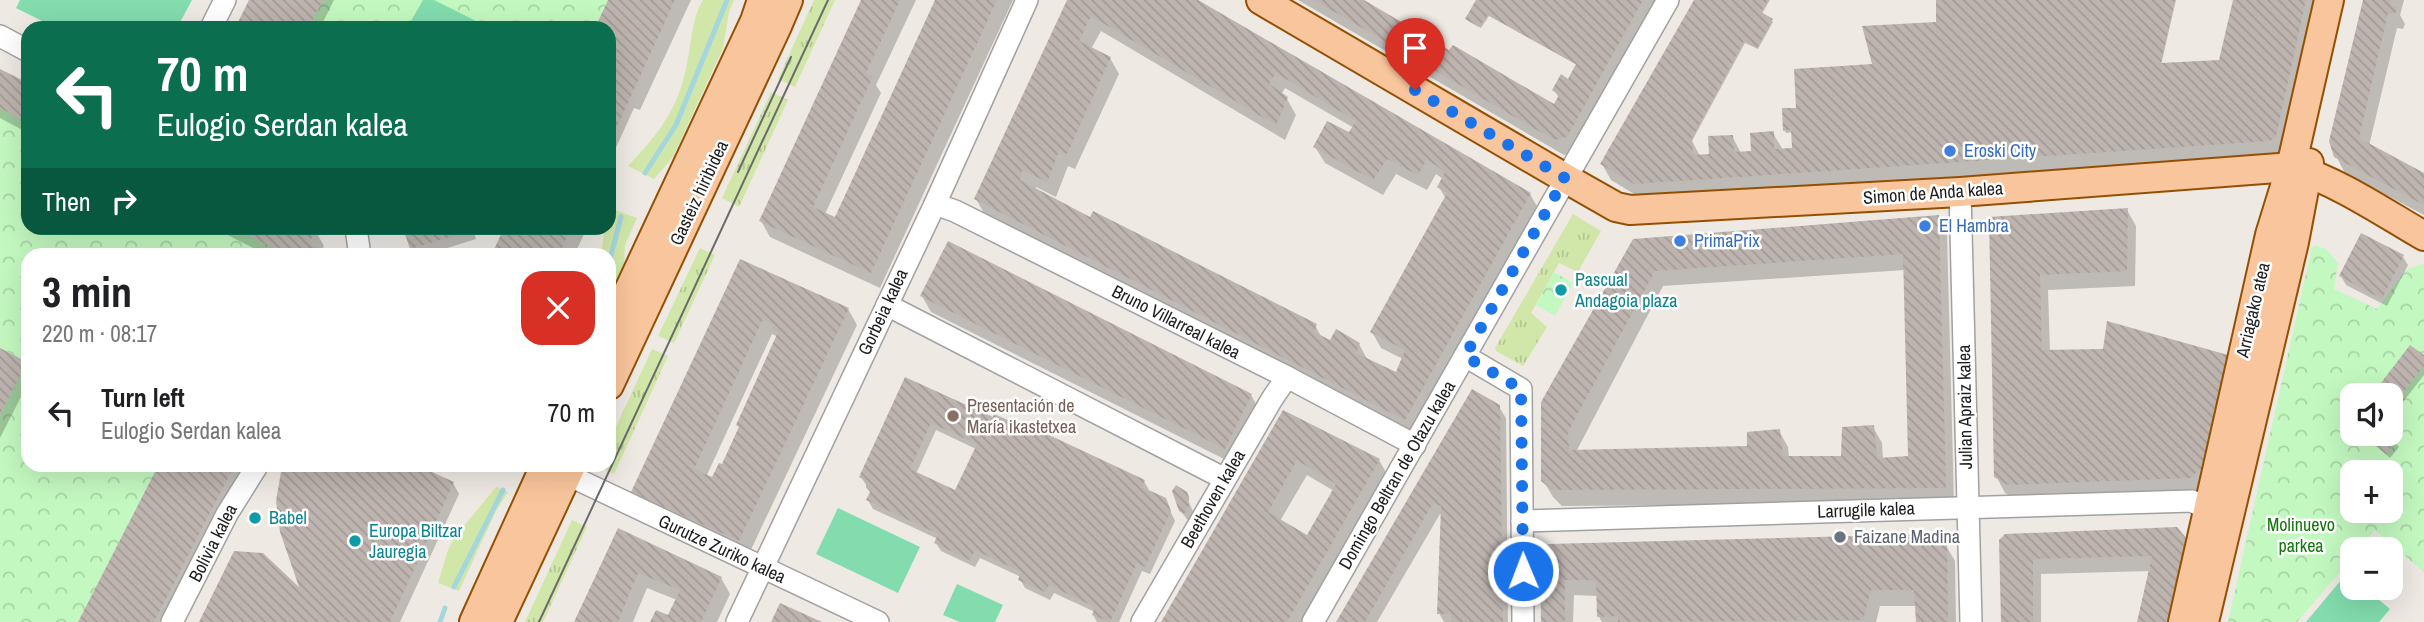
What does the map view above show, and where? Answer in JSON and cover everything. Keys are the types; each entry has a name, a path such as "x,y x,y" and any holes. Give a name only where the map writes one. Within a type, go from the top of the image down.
{"main road":[{"name":"Gasteiz hiribidea","path":"616,318 679,187 755,21 762,0"},
{"name":"Gasteiz hiribidea","path":"616,370 788,0"},
{"name":"Simon de Anda kalea","path":"1261,0 1565,178 1616,207 1630,211 2299,170"},
{"name":"Arriagako atea","path":"2204,622 2294,242 2299,170 2329,0"},
{"name":"Arriagako atea","path":"2183,622 2270,235 2299,170 2347,0"},
{"path":"2299,170 2340,188 2424,236"},
{"path":"474,622 559,472"},
{"path":"498,622 559,472"}],"street":[{"path":"214,21 225,0"},
{"name":"Gorbeia kalea","path":"737,622 935,204 1027,0"},
{"name":"Domingo Beltran de Otazu kalea","path":"1313,622 1668,0"},
{"path":"0,36 21,47"},
{"name":"Julian Apraiz kalea","path":"1960,192 1971,622"},
{"name":"Bruno Villarreal kalea","path":"935,204 1287,377 1415,445"},
{"path":"887,305 1225,479"},
{"path":"1465,356 1521,389 1523,622"},
{"name":"Beethoven kalea","path":"1142,622 1287,377"},
{"name":"Bolivia kalea","path":"172,622 227,514 253,472"},
{"name":"Gurutze Zuriko kalea","path":"569,472 878,622"},
{"name":"Larrugile kalea","path":"1522,521 2192,501 2208,510"}],"green space":[{"path":"20,0 192,0 181,21 42,21 16,8"},
{"path":"323,0 608,0 598,21 312,21"},
{"path":"423,0 434,0 476,21 411,21"},
{"path":"703,0 734,0 729,12 723,48 673,157 654,179 628,166 659,130 674,104 685,75 694,21"},
{"path":"814,0 835,0 795,87 778,79"},
{"path":"771,92 788,100 739,207 722,198"},
{"path":"0,108 21,118 21,235 248,235 275,248 21,248 21,359 0,348"},
{"path":"616,210 637,218 625,245 624,265 616,281 616,248 602,248 604,235 616,235"},
{"path":"1573,214 1601,231 1578,272 1559,263 1531,313 1547,327 1523,366 1495,348"},
{"name":"Molinuevo parkea","path":"2314,245 2326,249 2338,263 2334,289 2377,309 2406,270 2424,263 2424,572 2403,554 2403,537 2383,537 2375,530 2369,537 2340,537 2340,572 2297,622 2228,622 2312,247"},
{"path":"700,248 715,255 674,343 658,336"},
{"path":"1554,272 1573,283 1555,316 1536,305"},
{"path":"652,349 668,356 616,470 616,427"},
{"path":"21,374 21,472 155,472 78,622 0,622 0,414"},
{"path":"496,487 508,492 496,511 459,591 438,583 454,538"},
{"path":"838,508 920,547 898,593 816,554"},
{"path":"572,520 587,527 543,622 525,622"},
{"path":"2340,581 2340,600 2379,600 2390,609 2379,622 2306,622"},
{"path":"957,584 1003,605 995,622 960,622 943,615"}],"building":[{"path":"249,0 323,0 312,21 238,21"},
{"path":"608,0 675,0 616,129 616,21 598,21"},
{"path":"861,0 900,0 866,73 873,76 813,207 835,217 935,0 997,0 871,273 759,221"},
{"path":"1067,0 1198,0 1531,193 1405,420 974,199","holes":["1091,16 1276,125 1288,97 1269,84 1276,73 1356,121 1349,132 1327,121 1313,147 1373,180 1387,159 1418,175 1427,159 1445,172 1437,187 1447,193 1370,332 1405,350 1396,372 1356,353 1360,343 1336,329 1330,340 1314,332 1317,324 1093,211 1090,217 1020,180 1022,170 1047,182 1059,151 1067,154 1111,57 1079,41"]},
{"path":"1314,0 1364,0 1449,50 1453,45 1554,104 1559,95 1552,90 1561,74 1568,79 1576,64 1488,15 1479,27 1465,19 1476,0 1643,0 1567,137 1554,140"},
{"path":"1694,0 1768,0 1761,12 1773,19 1757,48 1744,41 1692,138 1693,155 1709,154 1708,136 1733,135 1734,152 1751,151 1750,133 1774,131 1774,149 1792,148 1791,130 1783,131 1782,108 1796,108 1794,69 1872,64 1862,26 1936,22 1936,0 2175,0 2161,63 2219,60 2233,0 2306,0 2276,136 2270,141 1634,184 1600,164"},
{"path":"2363,0 2391,0 2390,5 2397,7 2395,14 2388,13 2359,138 2424,173 2424,205 2334,157 2329,141"},
{"path":"0,69 21,80 21,118 0,108"},
{"path":"2128,208 2127,271 2040,275 2042,350 2103,349 2107,321 2228,355 2202,468 2190,478 2008,485 1994,477 1989,217"},
{"path":"1939,215 1946,488 1552,490 1541,481 1541,402 1633,239","holes":["1903,254 1908,456 1877,458 1874,425 1842,427 1841,456 1783,456 1780,429 1747,432 1747,446 1569,450 1568,432 1655,271"]},
{"path":"2361,233 2404,255 2382,299 2339,276"},
{"path":"248,235 313,235 309,243 318,248 273,248"},
{"path":"405,235 456,235 413,248 410,248"},
{"path":"501,235 568,235 562,248 495,248"},
{"path":"948,241 1252,394 1225,449 920,296"},
{"path":"740,259 849,308 739,541 631,492","holes":["763,319 774,325 772,329 778,332 736,425 739,427 722,464 719,463 712,477 694,469"]},
{"path":"2410,345 2424,355 2424,366 2403,393 2403,383 2381,383"},
{"path":"0,348 21,359 21,374 0,414"},
{"path":"905,377 993,417 994,414 1031,430 1032,427 1145,480 1142,487 1166,498 1171,511 1145,567 1137,563 1110,622 1092,615 1095,607 1049,585 1045,592 1018,580 1021,572 975,550 970,560 934,543 938,534 866,500 870,492 866,481 859,477","holes":["931,423 977,444 955,490 910,469"]},
{"path":"1472,389 1500,405 1503,622 1452,622 1451,614 1437,614 1441,506 1433,503 1365,622 1336,622"},
{"path":"1283,410 1380,459 1287,622 1161,622","holes":["1297,460 1336,484 1307,535 1268,512"]},
{"path":"2377,446 2393,446 2386,454"},
{"path":"155,472 231,472 154,622 78,622"},
{"name":"Europa Biltzar Jauregia","path":"281,472 432,472 454,482 390,622 199,622 234,551 263,553 299,587 280,532 276,501"},
{"path":"1176,485 1187,492 1189,497 1189,506 1184,514 1179,511 1172,491"},
{"path":"2177,527 2187,539 2166,622 2137,622 2152,556 2033,559 2033,622 2001,622 1999,540 2005,534"},
{"path":"618,528 722,577 701,622 650,622 656,610 668,615 680,590 638,573 618,622 574,622"},
{"path":"1934,534 1947,543 1948,622 1916,622 1914,590 1871,590 1863,620 1618,622 1618,616 1597,617 1596,580 1565,580 1565,622 1541,622 1540,557 1548,544"},
{"path":"780,603 822,622 771,622"}],"waterway":[{"path":"645,173 676,125 727,0"},
{"path":"613,248 621,217"},
{"path":"454,587 503,490"},
{"path":"440,622 445,608"}],"tram line":[{"path":"616,456 828,0"},
{"path":"738,172 791,57"},
{"path":"539,622 609,472"}],"place":[{"name":"Eroski City","path":"1950,151"},
{"name":"El Hambra","path":"1925,226"},
{"name":"PrimaPrix","path":"1680,241"},
{"name":"Pascual Andagoia plaza","path":"1561,290"},
{"name":"Presentación de María ikastetxea","path":"953,416"},
{"name":"Babel","path":"255,518"},
{"name":"Faizane Madina","path":"1840,537"},
{"name":"Europa Biltzar Jauregia","path":"355,541"}],"route":[{"path":"1415,90 1565,178 1465,356 1521,389 1523,571"}]}
